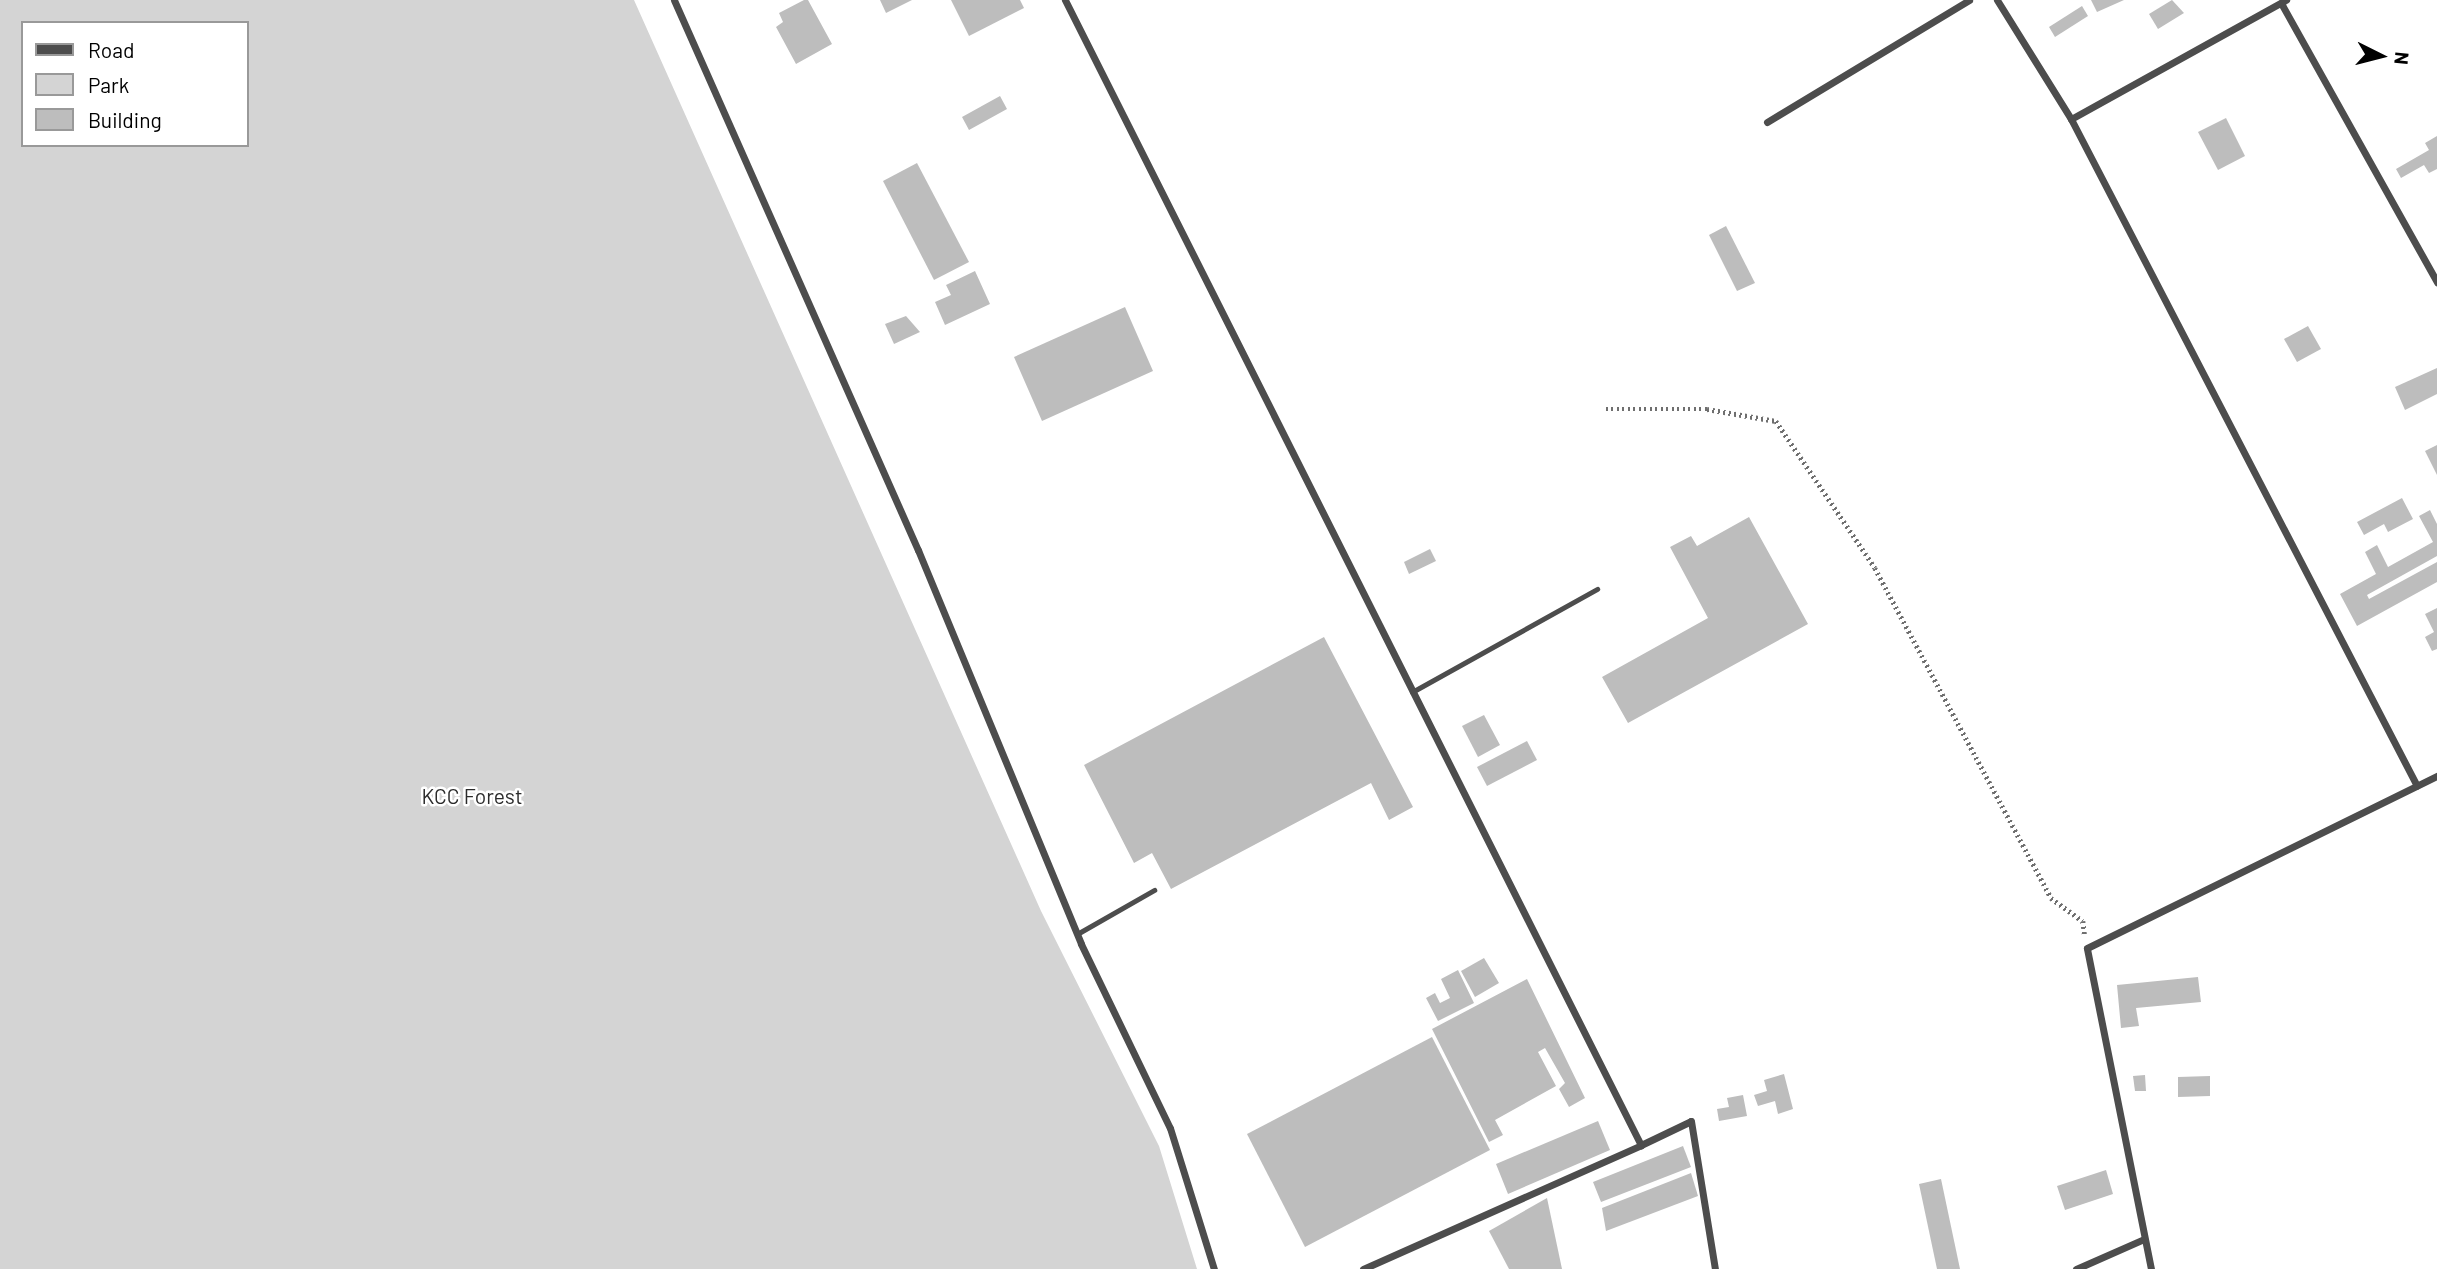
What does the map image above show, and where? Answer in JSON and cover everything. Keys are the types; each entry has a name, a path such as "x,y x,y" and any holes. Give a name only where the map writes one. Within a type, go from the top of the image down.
{"street":[{"path":"674,0 918,550 1077,934 1170,1128 1214,1269"},
{"path":"1065,0 1641,1145"},
{"path":"1767,122 1969,0"},
{"path":"1997,0 2071,119 2417,786"},
{"path":"2071,119 2283,1 2437,282"},
{"path":"2151,1269 2087,948 2437,776"},
{"path":"1363,1269 1691,1121 1715,1269"},
{"path":"2076,1269 2144,1238"}],"lane":[{"path":"1412,692 1597,589"},
{"path":"1077,934 1154,890"}],"path":[{"path":"1606,409 1707,408 1776,421 1875,568 2051,898 2083,921 2087,948"}],"green space":[{"name":"KCC Forest","path":"0,0 634,0 1041,911 1159,1146 1197,1269 0,1269"}],"building":[{"path":"808,0 832,44 796,64 776,27 783,22 779,13"},
{"path":"880,0 912,0 886,13"},
{"path":"951,0 1020,0 1024,8 969,36"},
{"path":"2091,0 2124,0 2097,12"},
{"path":"2172,0 2184,13 2158,29 2149,14"},
{"path":"2082,6 2088,16 2055,37 2049,27"},
{"path":"1000,96 1007,109 969,130 962,117"},
{"path":"2226,118 2245,156 2218,170 2198,132"},
{"path":"2437,136 2437,169 2429,173 2424,165 2401,178 2396,169 2429,150 2425,143"},
{"path":"917,163 969,262 934,280 883,181"},
{"path":"1726,226 1755,283 1737,291 1709,235"},
{"path":"975,271 990,304 945,325 935,302 951,295 946,285"},
{"path":"1125,307 1153,371 1042,421 1014,357"},
{"path":"906,316 920,332 894,344 885,324"},
{"path":"2308,326 2321,349 2297,362 2284,339"},
{"path":"2437,368 2437,394 2405,410 2395,387"},
{"path":"2437,445 2437,475 2425,451"},
{"path":"2402,498 2413,519 2388,532 2384,524 2364,535 2357,522"},
{"path":"2430,510 2437,524 2437,556 2367,595 2369,599 2437,562 2437,582 2357,626 2340,594 2376,574 2365,552 2377,545 2388,567 2433,542 2419,516"},
{"path":"1749,517 1808,624 1628,723 1602,677 1708,618 1670,547 1691,536 1697,546"},
{"path":"1430,549 1436,561 1409,574 1404,562"},
{"path":"2437,608 2437,649 2432,651 2425,637 2434,632 2425,614"},
{"path":"1324,637 1413,807 1389,820 1371,783 1171,889 1152,853 1134,863 1084,765"},
{"path":"1484,715 1500,745 1478,757 1462,726"},
{"path":"1527,741 1537,760 1487,786 1477,767"},
{"path":"1484,958 1499,983 1475,997 1461,971"},
{"path":"1458,970 1474,1003 1438,1021 1426,998 1435,993 1440,1003 1450,998 1441,979"},
{"path":"2198,977 2201,1002 2136,1008 2139,1026 2121,1028 2117,985"},
{"path":"1527,979 1585,1098 1569,1107 1559,1089 1565,1083 1545,1048 1538,1052 1556,1086 1495,1120 1503,1135 1489,1142 1432,1029"},
{"path":"1432,1037 1490,1150 1305,1247 1247,1134"},
{"path":"1784,1074 1793,1109 1778,1114 1775,1101 1758,1106 1754,1095 1767,1091 1764,1080"},
{"path":"2145,1075 2146,1091 2135,1091 2133,1076"},
{"path":"2210,1076 2210,1096 2178,1097 2178,1077"},
{"path":"1743,1095 1747,1116 1719,1121 1717,1109 1729,1107 1727,1098"},
{"path":"1598,1121 1610,1150 1508,1194 1496,1164"},
{"path":"1683,1146 1691,1167 1601,1202 1593,1182"},
{"path":"2106,1170 2113,1194 2065,1210 2057,1186"},
{"path":"1691,1173 1698,1196 1606,1231 1602,1208"},
{"path":"1941,1179 1960,1269 1937,1269 1919,1184"},
{"path":"1547,1198 1562,1269 1509,1269 1489,1231"}]}
